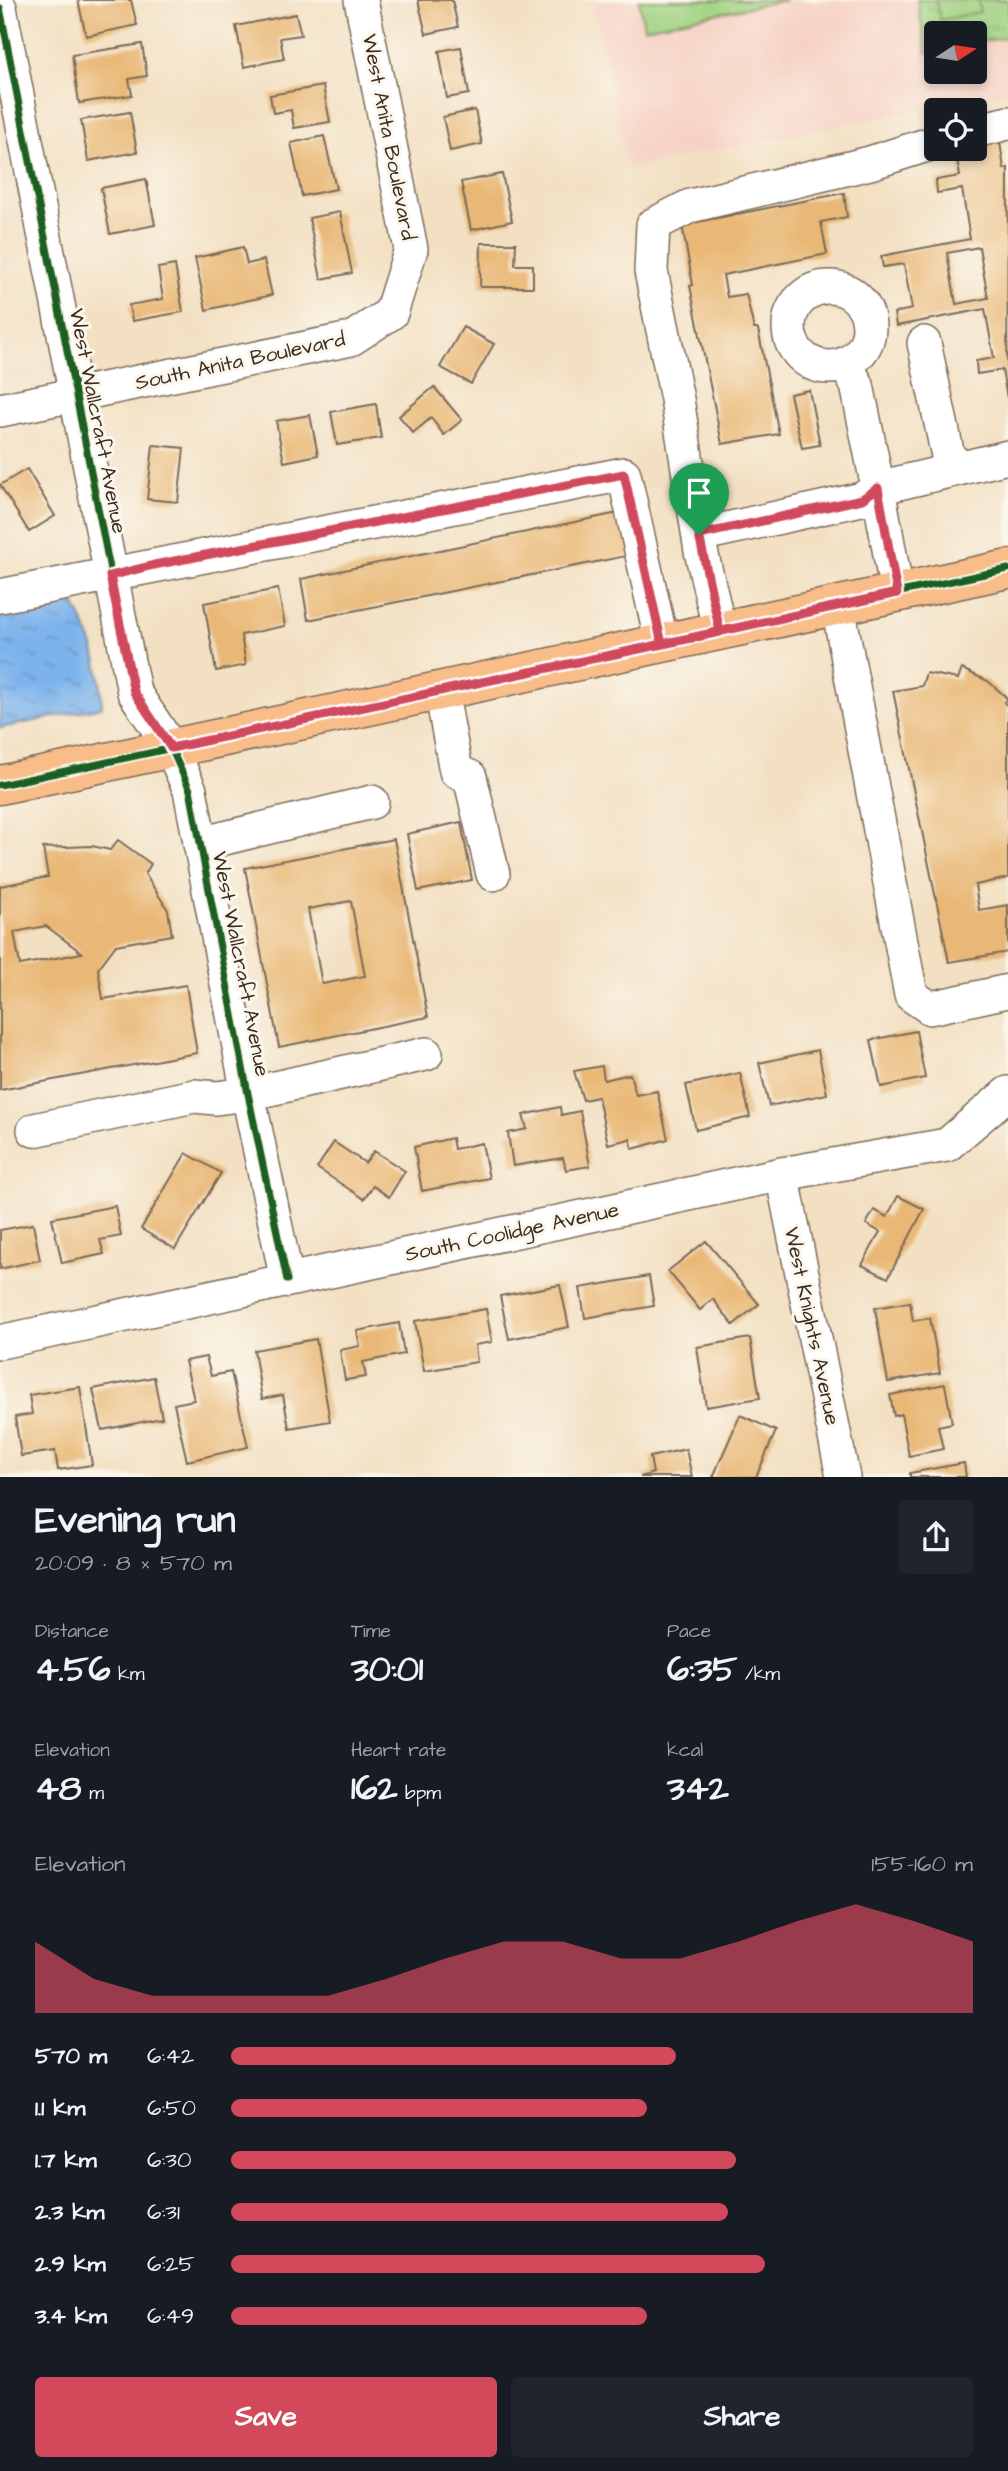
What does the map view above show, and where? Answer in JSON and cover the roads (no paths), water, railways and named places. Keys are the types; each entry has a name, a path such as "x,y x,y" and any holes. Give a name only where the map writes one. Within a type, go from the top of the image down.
{"main road":[{"path":"0,785 1008,569"}],"street":[{"name":"West Anita Boulevard","path":"361,0 411,249 391,313"},
{"name":"West Wallcraft Avenue","path":"0,8 134,692 171,748 190,790 248,1094 287,1280"},
{"path":"987,128 1008,123"},
{"path":"720,632 699,535 677,399 651,271 653,225 690,206 870,163 924,146"},
{"name":"South Anita Boulevard","path":"0,411 351,339 391,313"},
{"path":"924,343 948,456 961,468"},
{"path":"845,364 857,385 897,593"},
{"path":"699,535 862,499 878,488 1008,457"},
{"path":"0,596 624,474 662,644"},
{"path":"838,606 911,995 930,1008 1008,991"},
{"path":"441,690 456,771 470,777 493,874"},
{"path":"200,844 372,802"},
{"path":"34,1130 194,1096 216,1098 248,1094 426,1054"},
{"name":"South Coolidge Avenue","path":"0,1342 782,1174 947,1145 1008,1093"},
{"name":"West Knights Avenue","path":"782,1174 843,1477"}],"water":[{"path":"37,599 74,603 95,653 102,707 0,728 0,607"}]}
